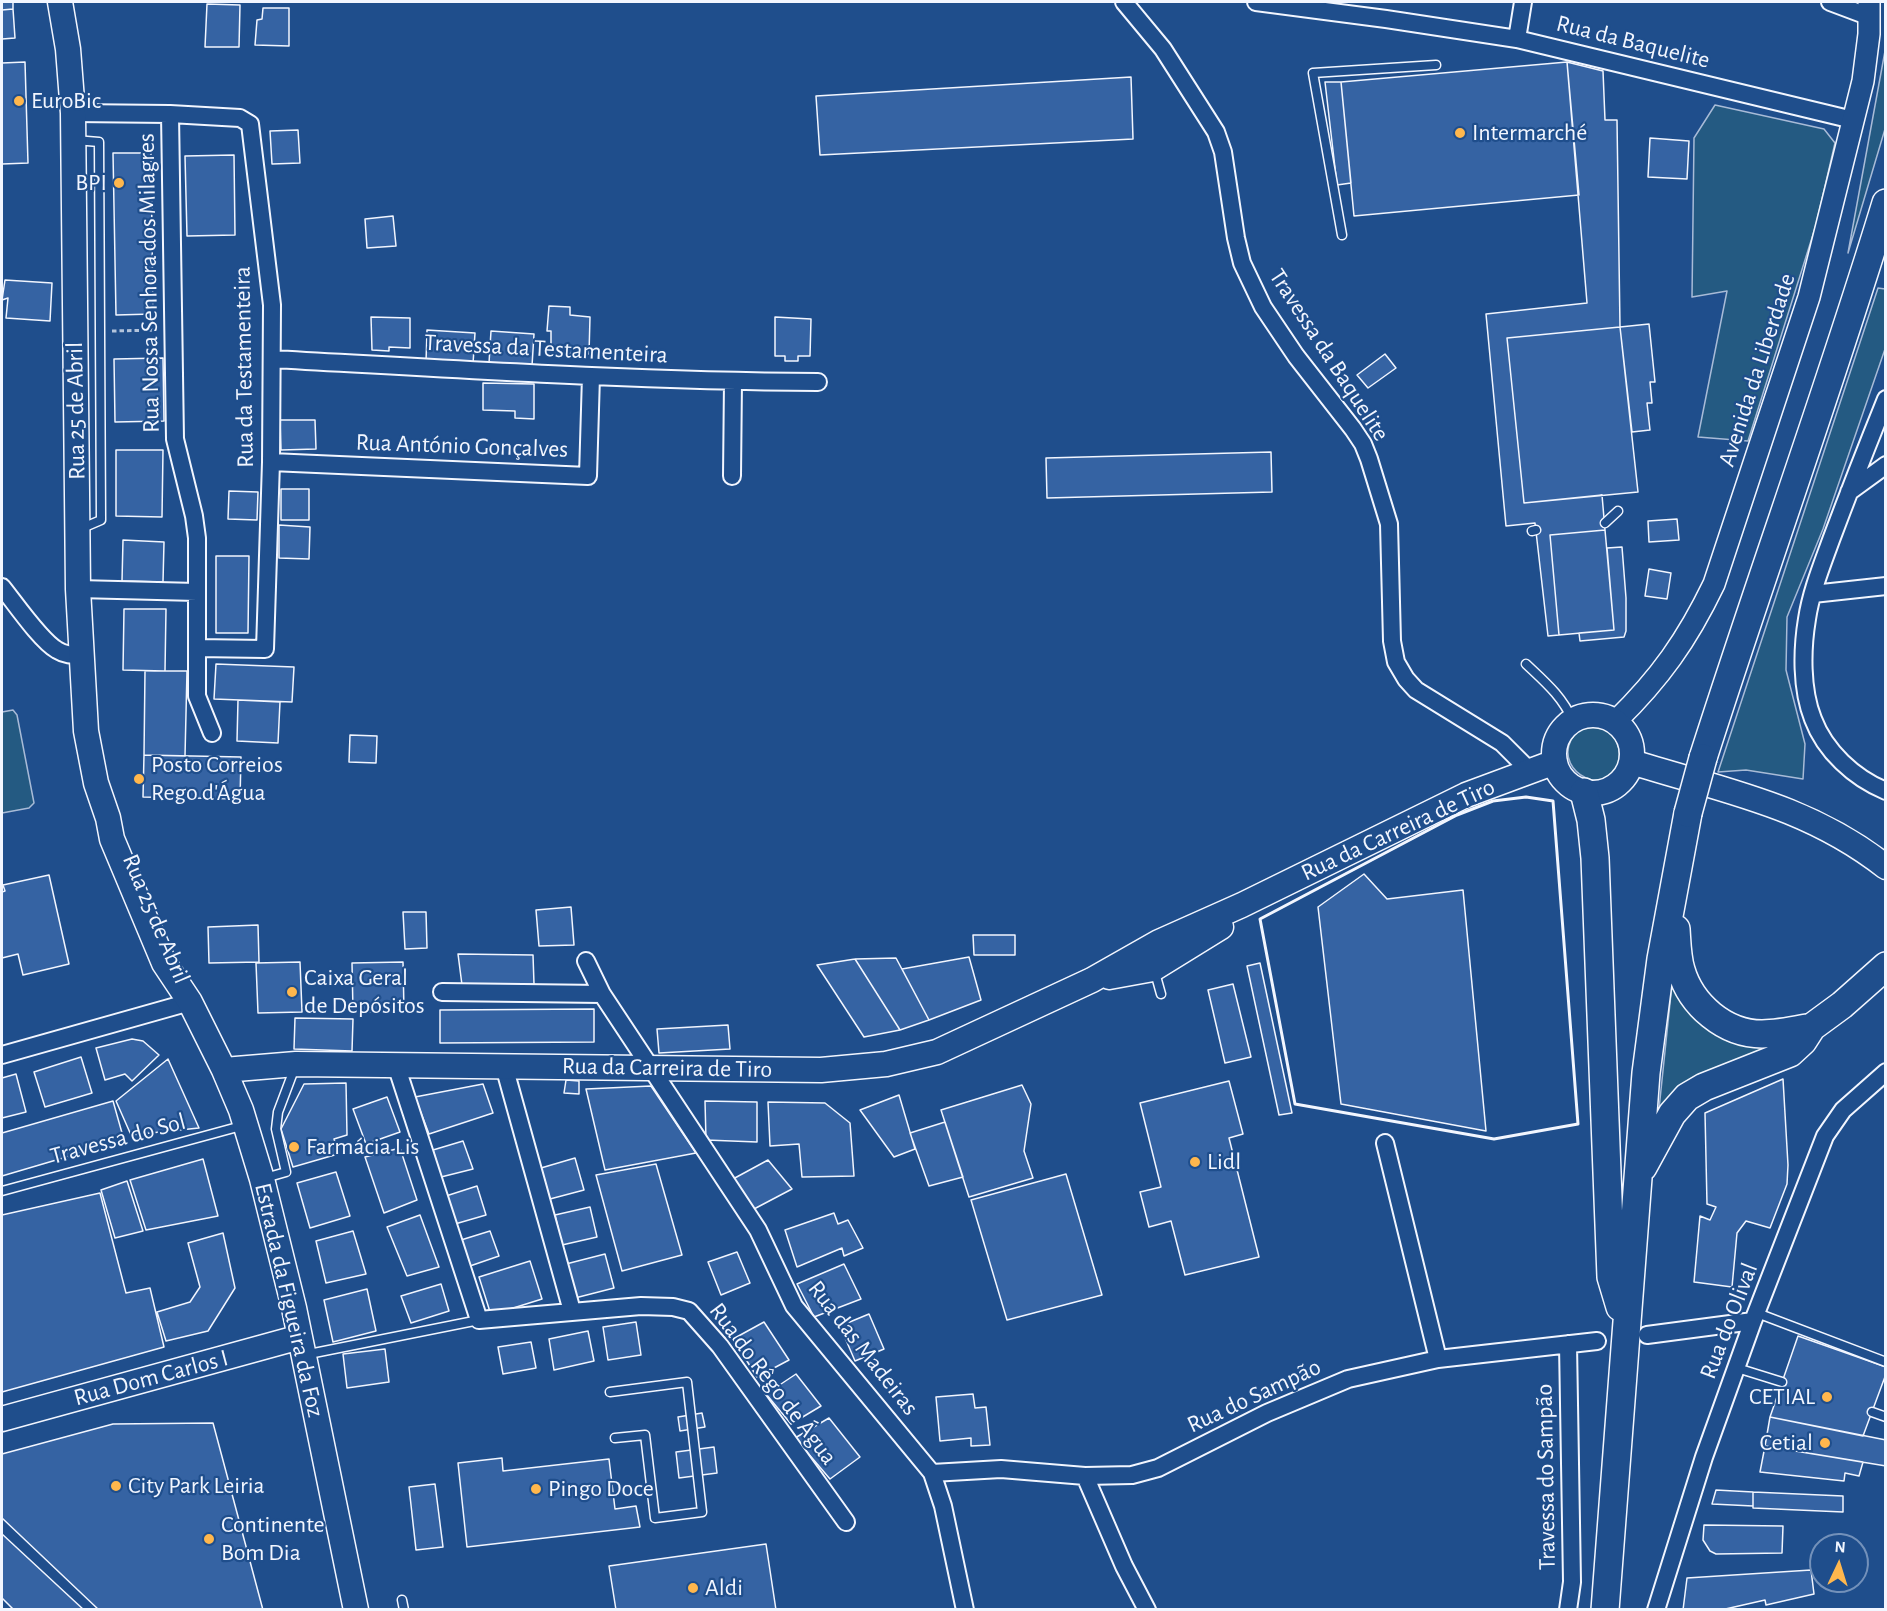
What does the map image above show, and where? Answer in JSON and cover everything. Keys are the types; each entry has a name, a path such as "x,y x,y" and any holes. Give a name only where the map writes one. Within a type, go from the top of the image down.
{"main road":[{"name":"Rua 25 de Abril","path":"60,2 68,49 73,113 78,589 86,731 96,783 108,818 112,839 164,963 190,1002"},
{"path":"1605,1610 1636,1331 1637,1179 1652,1023 1688,813 1751,609 1849,321 1886,203"},
{"path":"1594,714 1606,716 1616,722 1628,735 1631,744 1632,762 1628,772 1614,787 1605,791 1584,792 1569,784 1555,762 1559,734 1573,721 1583,716 1594,714"},
{"name":"Rua da Carreira de Tiro","path":"224,1070 296,1064 821,1070 886,1064 937,1052 1092,980 1159,942 1242,905 1466,795 1555,762"},
{"path":"1632,762 1757,799 1801,816 1851,841 1886,867"},
{"path":"1584,792 1591,820 1595,858 1611,1277 1636,1331"},
{"path":"1673,893 1681,969 1691,993 1707,1012 1727,1025 1750,1034 1774,1034 1812,1027"},
{"name":"Rua da Carreira de Tiro","path":"1092,980 1154,969 1214,932 1242,905"},
{"path":"1154,969 1152,958 1159,942"},
{"path":"1637,1179 1672,1114 1687,1097 1704,1087 1790,1053 1803,1041 1812,1027 1842,1005 1886,966"},
{"name":"Estrada da Figueira da Foz","path":"190,1002 224,1070 262,1179 302,1346 356,1610"},
{"name":"Rua Dom Carlos I","path":"2,1419 302,1346"}],"street":[{"name":"Travessa da Baquelite","path":"1128,2 1163,49 1216,132 1223,152 1234,227 1242,263 1263,307 1296,356 1363,444 1389,524 1392,642 1396,662 1416,690 1502,743 1530,771"},
{"name":"Rua da Baquelite","path":"1256,2 1386,18 1517,39 1853,120"},
{"path":"1517,39 1523,2"},
{"path":"1830,2 1869,9"},
{"name":"Avenida da Liberdade","path":"1616,722 1670,662 1702,609 1714,584 1800,329 1866,65 1869,9"},
{"name":"Rua da Testamenteira","path":"73,113 170,114 240,118 250,124 272,304 271,462 265,649 197,648"},
{"name":"Rua Nossa Senhora dos Milagres","path":"170,114 175,439 194,516 197,538 197,696 212,733"},
{"name":"Travessa da Testamenteira","path":"272,359 591,376 818,382"},
{"name":"Rua António Gonçalves","path":"271,462 588,476 591,376"},
{"path":"732,476 734,381"},
{"path":"1886,399 1849,492 1813,594 1807,618 1804,654 1806,689 1813,719 1827,744 1844,765 1873,786 1886,791"},
{"path":"1849,492 1886,465"},
{"path":"2,586 45,640 56,650 67,655 80,655"},
{"path":"1813,594 1886,586"},
{"path":"78,589 197,592"},
{"name":"Rua das Madeiras","path":"586,961 602,994 758,1230 794,1306 932,1473 943,1506 965,1610"},
{"path":"441,992 602,994"},
{"path":"2,1055 190,1002"},
{"path":"396,1065 479,1320"},
{"path":"504,1066 572,1311"},
{"name":"Rua do Olival","path":"1656,1610 1704,1457 1755,1317 1826,1136 1842,1110 1886,1072"},
{"path":"1385,1143 1438,1359"},
{"name":"Rua do Rêgo de Água","path":"479,1320 641,1306 673,1307 689,1311 720,1346 846,1522"},
{"path":"1636,1331 1755,1317"},
{"name":"Rua do Sampão","path":"932,1473 1001,1469 1085,1476 1132,1475 1158,1468 1267,1413 1348,1379 1438,1359 1597,1341"},
{"name":"Travessa do Sampão","path":"1568,1344 1572,1582 1568,1610"},
{"path":"1085,1476 1124,1566 1147,1610"}],"lane":[{"path":"1342,235 1313,73 1436,65"},
{"path":"1605,523 1618,511"},
{"path":"1526,663 1559,695 1566,704 1573,721"},
{"path":"1154,969 1161,994"},
{"path":"262,1179 286,1172 276,1129 278,1112 296,1064"},
{"name":"Travessa do Sol","path":"2,1191 245,1125"},
{"path":"1755,1317 1886,1362"},
{"path":"302,1346 479,1320"},
{"path":"1737,1368 1782,1382"},
{"path":"610,1392 687,1382 702,1512 655,1518 645,1435 615,1438"},
{"path":"1872,1412 1886,1416"},
{"path":"402,1600 404,1610"}],"path":[{"path":"117,331 173,330"}],"shaded area":[{"path":"1885,51 1885,129 1848,253"},
{"path":"1715,105 1824,129 1835,143 1816,225 1748,441 1698,437 1727,291 1692,297 1694,138"},
{"path":"1878,288 1885,289 1885,349 1823,529 1787,617 1786,670 1805,744 1803,779 1746,770 1718,772"},
{"path":"13,710 17,715 34,803 29,808 2,813 2,712"},
{"path":"1592,723 1609,731 1619,747 1619,761 1614,773 1606,779 1586,778 1570,763 1568,752 1571,740 1580,729"},
{"path":"1672,984 1777,1044 1679,1087 1659,1109"}],"building":[{"path":"2,2 13,2 13,9 2,10"},
{"path":"207,4 240,5 239,47 205,47"},
{"path":"263,8 289,8 289,46 255,45 257,20 262,19"},
{"path":"13,9 15,38 2,39 2,10"},
{"path":"25,62 28,163 2,164 2,63"},
{"name":"Intermarché","path":"1567,62 1579,195 1354,216 1341,82"},
{"path":"1567,62 1603,71 1605,120 1617,120 1620,327 1507,338 1524,503 1602,495 1605,530 1550,535 1559,635 1548,636 1535,523 1506,526 1486,314 1587,303"},
{"path":"1131,77 1133,139 820,155 816,96"},
{"path":"1325,82 1341,82 1351,183 1337,185"},
{"path":"298,130 300,163 272,164 270,131"},
{"path":"1650,138 1689,141 1687,179 1648,177"},
{"path":"113,153 151,153 153,314 116,315"},
{"path":"234,155 235,235 187,236 185,156"},
{"path":"393,216 396,246 367,248 365,219"},
{"path":"5,280 52,283 50,321 6,318 8,298 2,300"},
{"path":"549,306 570,307 570,315 590,317 589,354 551,353 551,331 547,331"},
{"path":"371,317 410,318 410,348 389,347 389,351 372,350"},
{"path":"775,317 811,319 810,356 798,356 798,361 785,361 785,356 775,356"},
{"path":"1649,324 1655,382 1650,382 1652,403 1647,403 1650,430 1632,432 1620,327"},
{"path":"1620,327 1638,492 1524,503 1507,338"},
{"path":"427,330 475,333 473,364 426,362"},
{"path":"491,331 534,334 532,366 489,363"},
{"path":"1385,354 1396,368 1368,388 1357,375"},
{"path":"163,358 164,421 115,422 114,359"},
{"path":"483,383 534,384 534,419 515,418 515,411 483,410"},
{"path":"280,420 315,420 316,449 281,450"},
{"path":"116,450 163,450 162,517 116,516"},
{"path":"1271,452 1272,492 1047,498 1046,458"},
{"path":"281,489 309,489 309,520 281,520"},
{"path":"229,491 258,492 257,520 228,519"},
{"path":"1677,519 1679,540 1649,542 1648,521"},
{"path":"279,525 310,527 309,559 279,558"},
{"path":"1605,530 1614,630 1559,635 1550,535"},
{"path":"123,540 164,542 163,582 122,581"},
{"path":"1622,547 1626,598 1624,637 1580,641 1579,633 1614,630 1607,548"},
{"path":"216,556 249,556 248,633 216,633"},
{"path":"1649,569 1671,573 1667,599 1645,596"},
{"path":"124,609 166,609 165,671 123,670"},
{"path":"216,664 294,667 292,702 214,699"},
{"path":"145,671 187,671 185,756 144,755"},
{"path":"238,700 280,702 278,743 237,741"},
{"path":"350,735 377,736 376,763 349,762"},
{"path":"144,755 241,757 240,799 143,797"},
{"path":"1364,874 1387,899 1463,890 1486,1131 1341,1104 1318,907"},
{"path":"49,875 69,964 23,975 18,954 2,958 2,892 5,891 3,885"},
{"path":"571,907 574,945 539,946 536,910"},
{"path":"403,912 426,912 427,948 405,949"},
{"path":"258,925 259,962 209,963 208,927"},
{"path":"973,935 1015,935 1015,955 974,955"},
{"path":"458,954 533,955 534,984 462,985"},
{"path":"969,957 981,1000 929,1020 902,969"},
{"path":"896,958 929,1020 900,1030 855,959"},
{"path":"855,959 900,1030 864,1037 817,965"},
{"path":"300,962 302,1012 258,1013 256,963"},
{"path":"403,962 404,1011 353,1012 352,963"},
{"path":"1260,963 1292,1113 1279,1115 1247,966"},
{"path":"1233,984 1251,1057 1225,1063 1208,990"},
{"path":"594,1009 594,1042 440,1043 440,1010"},
{"path":"295,1018 353,1019 352,1051 294,1049"},
{"path":"728,1025 730,1049 659,1053 657,1029"},
{"path":"132,1039 143,1041 159,1055 132,1081 125,1074 105,1080 96,1048"},
{"path":"81,1057 92,1093 45,1107 34,1072"},
{"path":"168,1059 199,1128 131,1135 116,1101"},
{"path":"16,1074 26,1112 2,1118 2,1078"},
{"path":"1783,1079 1787,1184 1770,1228 1746,1221 1737,1233 1732,1287 1694,1282 1700,1216 1710,1220 1716,1207 1707,1204 1705,1113"},
{"path":"566,1080 579,1081 579,1094 564,1093"},
{"name":"Lidl","path":"1229,1081 1243,1134 1229,1138 1259,1257 1185,1275 1171,1221 1149,1227 1140,1192 1161,1187 1140,1103"},
{"path":"346,1083 347,1135 334,1139 338,1154 293,1167 281,1129 304,1084"},
{"path":"483,1084 493,1113 429,1134 415,1097"},
{"path":"1022,1085 1031,1104 1024,1151 1033,1178 969,1197 941,1110"},
{"path":"651,1086 696,1153 605,1170 586,1089"},
{"path":"899,1095 915,1149 894,1157 860,1110"},
{"path":"387,1097 400,1132 366,1144 353,1109"},
{"path":"113,1101 124,1140 2,1176 2,1133"},
{"path":"705,1101 757,1102 757,1142 706,1140"},
{"path":"768,1102 825,1103 850,1123 854,1176 802,1177 799,1144 770,1146"},
{"path":"945,1122 963,1177 929,1186 910,1133"},
{"path":"463,1141 473,1169 441,1177 433,1150"},
{"path":"400,1148 417,1200 384,1213 365,1157"},
{"path":"575,1158 584,1190 550,1199 541,1168"},
{"path":"203,1159 218,1216 146,1230 130,1180"},
{"path":"768,1160 792,1189 754,1209 733,1179"},
{"path":"656,1164 682,1255 622,1271 596,1175"},
{"path":"336,1172 350,1216 310,1228 297,1183"},
{"path":"1066,1174 1102,1295 1007,1320 971,1200"},
{"path":"127,1181 143,1231 115,1238 101,1190"},
{"path":"477,1186 486,1215 455,1224 446,1196"},
{"path":"100,1193 126,1293 150,1288 164,1347 2,1392 2,1215"},
{"path":"590,1207 597,1237 562,1245 555,1215"},
{"path":"834,1213 838,1224 848,1220 863,1248 844,1256 842,1248 797,1267 785,1230"},
{"path":"420,1215 439,1267 407,1276 387,1227"},
{"path":"353,1231 366,1274 326,1283 316,1241"},
{"path":"490,1231 499,1256 470,1266 461,1240"},
{"path":"223,1233 235,1288 208,1331 166,1341 157,1312 190,1302 200,1287 188,1243"},
{"path":"737,1252 750,1283 721,1295 708,1262"},
{"path":"605,1254 614,1288 575,1298 566,1264"},
{"path":"530,1261 542,1299 491,1315 479,1277"},
{"path":"844,1264 861,1299 814,1317 797,1284"},
{"path":"441,1284 449,1311 411,1323 401,1296"},
{"path":"367,1289 376,1331 333,1342 324,1300"},
{"path":"869,1314 884,1349 855,1361 840,1326"},
{"path":"636,1322 641,1355 608,1360 603,1327"},
{"path":"764,1322 789,1360 757,1377 733,1339"},
{"path":"588,1331 594,1361 554,1370 549,1339"},
{"name":"CETIAL","path":"1798,1336 1886,1367 1886,1374 1863,1436 1770,1417"},
{"path":"531,1342 536,1368 503,1374 498,1347"},
{"path":"385,1349 389,1382 347,1388 343,1354"},
{"path":"796,1374 821,1406 791,1424 766,1394"},
{"path":"973,1394 975,1408 986,1407 990,1445 971,1446 971,1438 940,1441 936,1397"},
{"path":"702,1413 705,1427 680,1431 678,1417"},
{"name":"Cetial","path":"1770,1417 1886,1440 1886,1466 1765,1446"},
{"path":"829,1418 860,1457 830,1479 795,1438"},
{"name":"City Park Leiria","path":"213,1423 263,1610 99,1610 2,1518 2,1454 113,1424"},
{"path":"1765,1446 1863,1462 1859,1476 1845,1473 1844,1481 1760,1472"},
{"path":"714,1447 717,1473 679,1478 676,1452"},
{"name":"Pingo Doce","path":"502,1458 503,1471 609,1459 615,1509 636,1506 640,1527 467,1547 458,1463"},
{"path":"435,1484 443,1547 416,1550 409,1487"},
{"path":"1716,1490 1753,1492 1753,1506 1712,1504"},
{"path":"1753,1492 1843,1496 1843,1512 1753,1508"},
{"path":"1704,1525 1783,1526 1782,1553 1716,1554 1710,1551 1703,1540"},
{"path":"2,1534 84,1610 14,1610 2,1598"},
{"name":"Aldi","path":"766,1544 776,1610 616,1610 609,1566"},
{"path":"1809,1570 1809,1593 1814,1594 1766,1605 1765,1600 1721,1610 1683,1610 1687,1578"}],"wall":[{"path":"1526,797 1553,801 1578,1124 1494,1139 1295,1104 1260,919 1457,815 1493,801 1526,797"}],"place":[{"name":"EuroBic","path":"19,101"},
{"name":"Intermarché","path":"1460,133"},
{"name":"BPI","path":"119,183"},
{"name":"Posto Correios Rego d'Água","path":"139,779"},
{"name":"Caixa Geral de Depósitos","path":"292,992"},
{"name":"Farmácia Lis","path":"294,1147"},
{"name":"Lidl","path":"1195,1162"},
{"name":"CETIAL","path":"1827,1397"},
{"name":"Cetial","path":"1825,1443"},
{"name":"City Park Leiria","path":"116,1486"},
{"name":"Pingo Doce","path":"536,1489"},
{"name":"Continente Bom Dia","path":"209,1539"},
{"name":"Aldi","path":"693,1588"}]}
